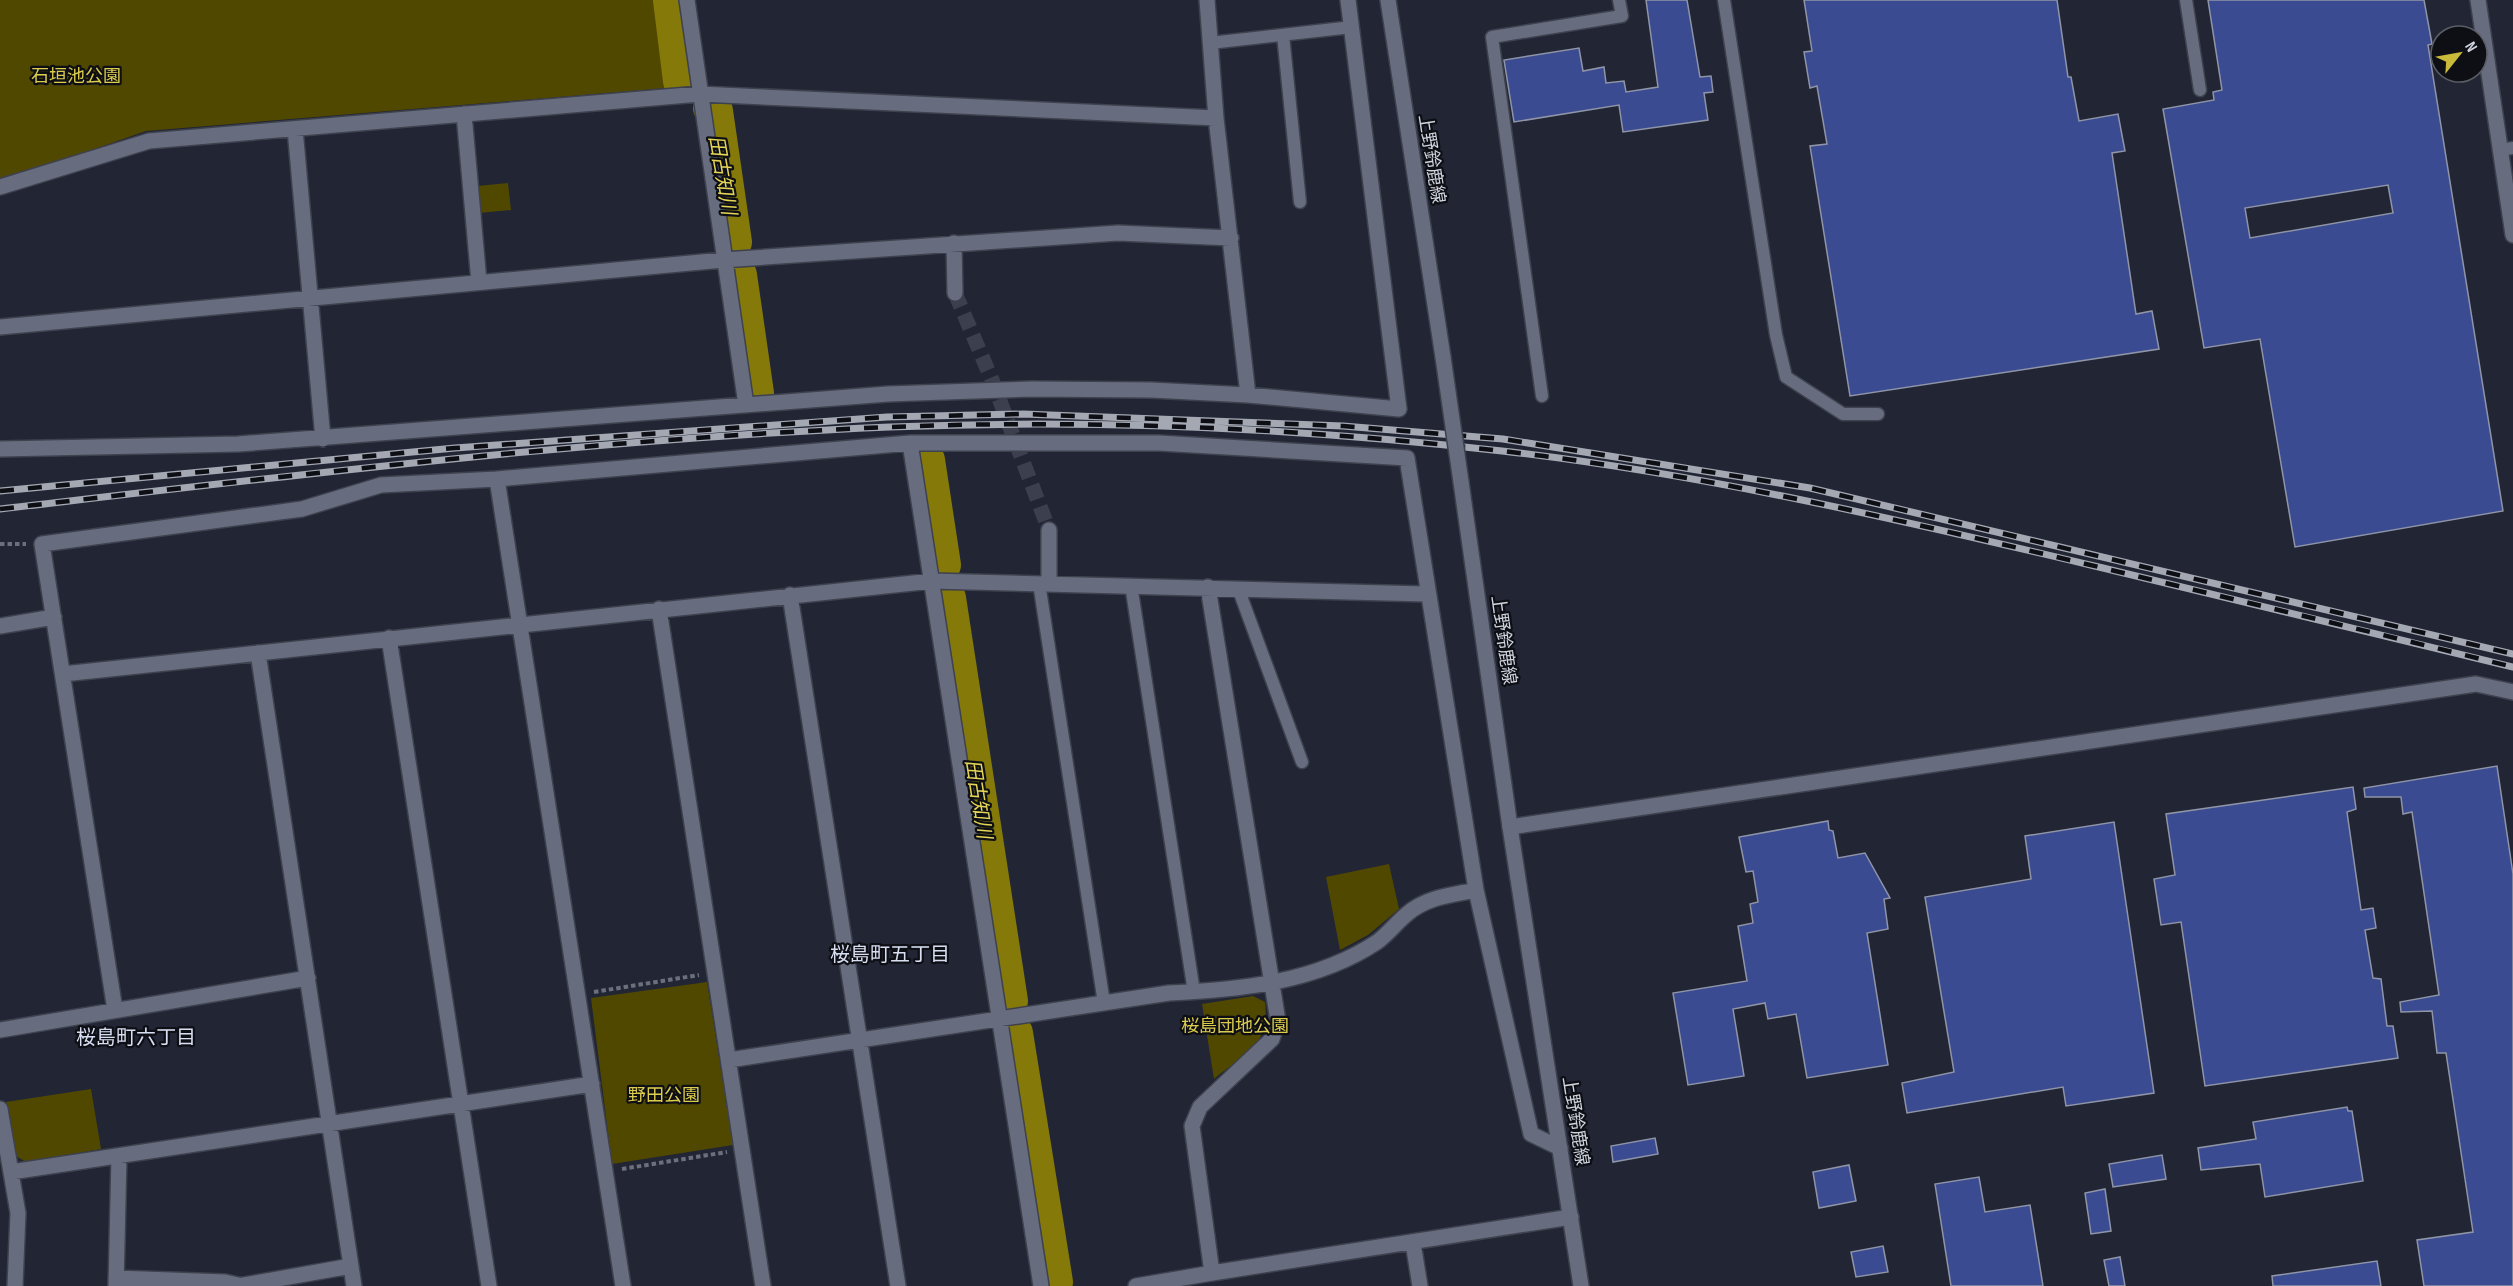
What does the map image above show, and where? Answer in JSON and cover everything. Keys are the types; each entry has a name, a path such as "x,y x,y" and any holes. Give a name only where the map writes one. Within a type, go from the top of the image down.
{"street":[{"path":"687,0 723,260 746,405"},
{"path":"1207,0 1216,118 1248,395"},
{"path":"0,449 238,444 888,394 1031,389 1151,390 1248,395 1399,409 1348,0"},
{"name":"上野鈴鹿線","path":"1388,0 1443,357 1510,826 1581,1286"},
{"path":"2478,0 2506,149 2513,235"},
{"path":"0,187 149,141 700,94 1216,118"},
{"path":"464,114 479,282"},
{"path":"295,129 323,439"},
{"path":"0,327 723,260 954,243 1118,233 1231,238"},
{"path":"954,243 955,293"},
{"path":"910,443 1041,1286"},
{"path":"114,1010 42,544 302,509 381,485 497,479 910,443 1159,443 1407,458 1426,594 1476,890 1532,1134 1560,1148"},
{"path":"497,479 623,1286"},
{"path":"1044,583 1049,530"},
{"path":"63,674 932,581 1426,594"},
{"path":"1208,587 1278,1021 1272,1039 1200,1107 1192,1126 1212,1273"},
{"path":"790,595 858,1042 898,1286"},
{"path":"659,609 763,1286"},
{"path":"0,626 54,617"},
{"path":"389,638 489,1286"},
{"path":"258,653 354,1286"},
{"path":"1510,826 2476,684 2513,692"},
{"path":"729,1060 1104,1003 1271,984 1340,961 1377,942 1409,912 1431,900 1476,890"},
{"path":"0,1030 308,978"},
{"path":"11,1172 592,1084"},
{"path":"0,1109 18,1213 15,1286"},
{"path":"119,1156 116,1282 225,1282 238,1285 351,1266"},
{"path":"1136,1286 1571,1217"},
{"path":"1413,1243 1420,1286"}],"lane":[{"path":"1542,396 1492,37 1622,16 1619,0"},
{"path":"1724,0 1776,335 1785,377 1843,414 1878,414"},
{"path":"2186,0 2200,90"},
{"path":"1210,43 1352,27"},
{"path":"1283,35 1300,202"},
{"path":"1044,583 1104,1003"},
{"path":"1131,585 1194,992"},
{"path":"1238,588 1302,762"}],"path":[{"path":"0,544 42,544"},
{"path":"578,995 716,972"},
{"path":"606,1171 742,1149"}],"green space":[{"name":"石垣池公園","path":"0,0 675,0 686,76 680,87 146,131 0,182"},
{"path":"508,183 511,210 479,213 477,186"},
{"path":"1389,864 1399,909 1368,935 1340,950 1326,877"},
{"name":"野田公園","path":"707,982 733,1145 612,1164 591,998"},
{"name":"桜島団地公園","path":"1253,996 1265,1002 1264,1029 1253,1048 1214,1079 1202,1004"},
{"path":"91,1089 101,1149 26,1162 16,1156 6,1102"}],"building":[{"path":"1646,0 1687,0 1700,77 1711,76 1713,92 1704,93 1708,120 1623,132 1619,105 1514,122 1504,60 1579,48 1583,71 1604,67 1606,83 1624,81 1626,92 1658,87"},
{"path":"1804,0 2057,0 2068,77 2071,77 2079,121 2118,114 2125,151 2112,153 2136,314 2152,311 2159,349 1850,396 1810,146 1827,144 1817,86 1810,88 1804,52 1812,51"},
{"path":"2208,0 2424,0 2429,28 2429,84 2434,84 2503,511 2295,547 2260,339 2204,348 2163,109 2214,100 2213,92 2222,90","holes":["2388,185 2393,213 2250,238 2245,208"]},
{"path":"2497,766 2513,874 2513,1286 2424,1286 2417,1240 2473,1232 2446,1053 2437,1053 2432,1011 2401,1012 2400,1002 2439,995 2412,812 2403,814 2401,797 2365,797 2364,788"},
{"path":"2353,787 2356,809 2347,812 2361,910 2373,908 2376,928 2365,930 2373,978 2381,979 2387,1026 2393,1026 2398,1058 2205,1086 2181,922 2161,925 2154,879 2175,875 2166,814"},
{"path":"1828,821 1829,830 1833,831 1838,858 1865,853 1890,898 1884,899 1888,929 1867,933 1888,1065 1807,1078 1796,1014 1768,1019 1765,1003 1733,1009 1744,1076 1688,1085 1673,993 1747,981 1738,926 1753,923 1750,904 1758,902 1753,871 1746,872 1739,837"},
{"path":"2114,822 2154,1093 2066,1106 2063,1087 1907,1113 1902,1083 1954,1072 1925,897 2031,879 2025,836"},
{"path":"2347,1107 2348,1111 2352,1111 2363,1181 2265,1197 2260,1164 2201,1170 2198,1148 2256,1139 2253,1122"},
{"path":"1655,1138 1658,1154 1613,1162 1611,1146"},
{"path":"2162,1155 2166,1179 2113,1187 2109,1164"},
{"path":"1849,1165 1856,1201 1819,1208 1813,1172"},
{"path":"1979,1177 1985,1212 2030,1205 2043,1286 1951,1286 1935,1184"},
{"path":"2105,1189 2111,1231 2091,1234 2085,1193"},
{"path":"1883,1246 1888,1272 1856,1277 1851,1252"},
{"path":"2120,1257 2125,1286 2109,1286 2104,1260"},
{"path":"2377,1261 2381,1286 2273,1286 2272,1276"}],"waterway":[{"name":"田古知川","path":"671,0 681,81"},
{"name":"田古知川","path":"711,108 715,111 734,242"},
{"name":"田古知川","path":"739,275 756,393"},
{"name":"田古知川","path":"927,460 943,565"},
{"name":"田古知川","path":"948,598 1010,1001"},
{"name":"田古知川","path":"1015,1033 1055,1282"}],"tunnel":[{"path":"955,293 992,380 1049,530"}],"railway":[{"path":"0,491 455,448 887,417 1023,414 1343,426 1503,439 1810,488 2513,654"},
{"path":"0,509 555,449 778,433 890,427 1043,424 1273,431 1502,451 1654,472 1804,500 1954,533 2513,667"}],"district":[{"name":"桜島町五丁目","path":"890,954"},
{"name":"桜島町六丁目","path":"136,1037"}]}
